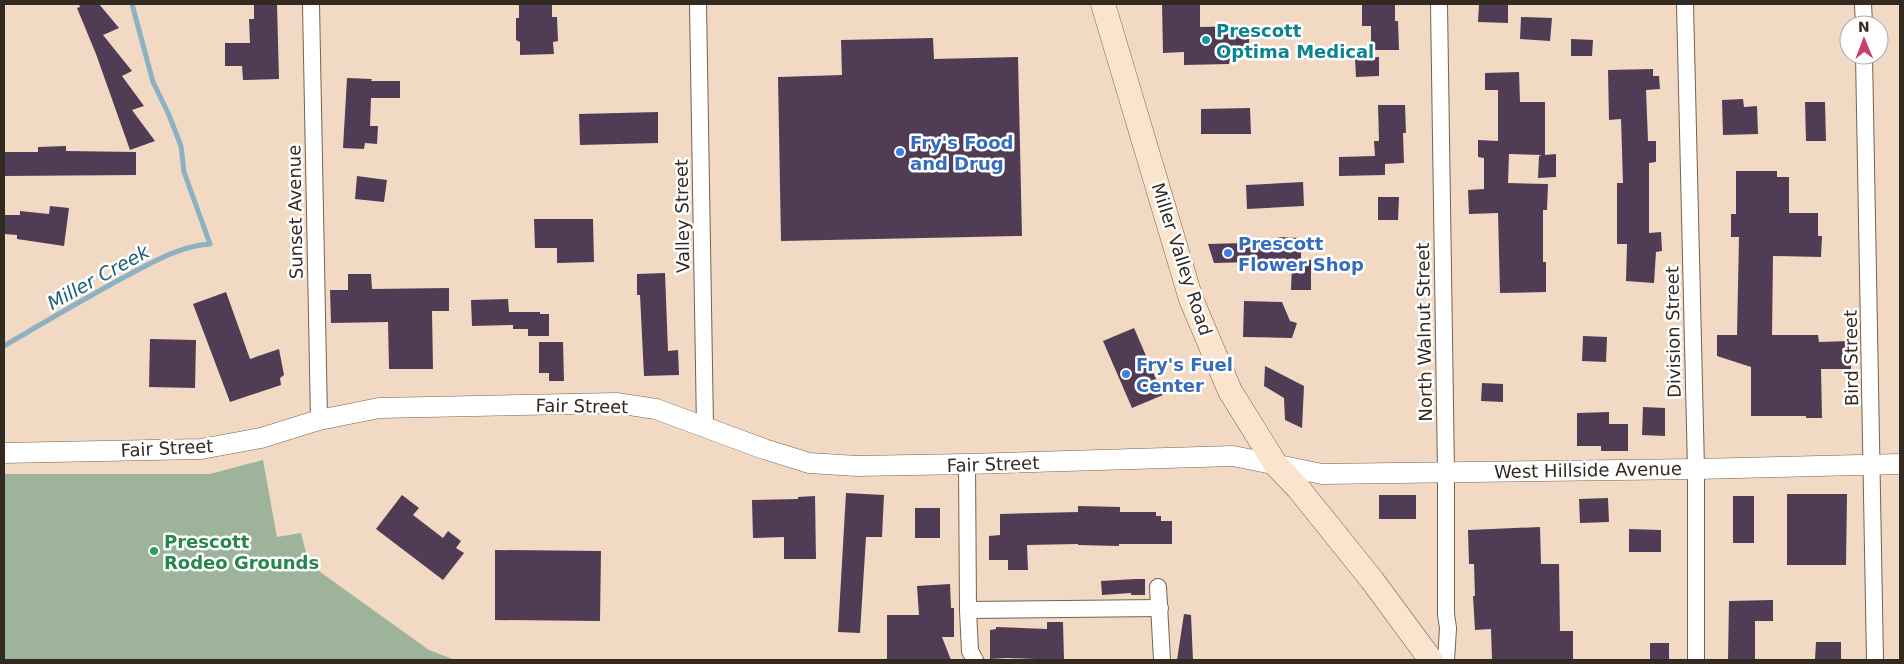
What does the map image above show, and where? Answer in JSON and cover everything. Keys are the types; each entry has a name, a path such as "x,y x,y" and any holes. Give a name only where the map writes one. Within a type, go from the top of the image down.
{"main road":[{"name":"Miller Valley Road","path":"1104,4 1191,298 1230,391 1276,465 1298,488 1372,580 1431,660"}],"street":[{"name":"Sunset Avenue","path":"310,4 319,420"},
{"name":"Valley Street","path":"698,4 705,427"},
{"name":"North Walnut Street","path":"1439,4 1446,472 1446,614 1448,628 1446,660"},
{"name":"Division Street","path":"1685,4 1696,469 1696,660"},
{"name":"Bird Street","path":"1864,65 1873,464 1875,660"},
{"name":"Fair Street","path":"4,453 201,449 261,438 319,420 379,408 616,403 656,409 764,449 809,463 857,466 1233,456 1276,465"},
{"path":"967,464 968,610 970,651 975,660"},
{"name":"West Hillside Avenue","path":"1276,465 1322,474 1900,464"},
{"path":"1158,587 1162,660"},
{"path":"968,610 1160,608"}],"green space":[{"name":"Prescott Rodeo Grounds","path":"263,460 277,537 301,533 309,564 429,650 455,660 4,660 4,474 210,474"}],"building":[{"path":"79,4 99,4 119,28 103,35 132,71 122,76 144,106 132,110 155,141 130,150 96,54 77,8 80,7"},
{"path":"254,4 277,4 279,79 243,80 242,66 225,66 225,43 250,43 249,19 254,19"},
{"path":"519,4 552,4 552,17 557,17 558,41 553,42 554,54 520,55 520,42 516,40 516,18 519,18"},
{"name":"Prescott Optima Medical","path":"1162,4 1200,4 1200,27 1249,26 1249,47 1232,48 1229,64 1184,65 1184,52 1163,53"},
{"path":"1362,4 1395,4 1395,21 1398,21 1399,50 1371,50 1371,26 1362,26"},
{"path":"1479,4 1508,4 1508,23 1478,22"},
{"path":"1521,17 1552,18 1550,41 1520,39"},
{"name":"Fry's Food and Drug","path":"933,38 934,59 1018,57 1022,236 781,241 778,77 842,75 841,40"},
{"path":"1571,39 1593,40 1592,56 1571,56"},
{"path":"1379,57 1379,76 1356,77 1355,58"},
{"path":"1653,69 1653,76 1659,76 1660,89 1646,90 1648,141 1656,141 1656,162 1649,163 1649,233 1661,232 1662,251 1656,252 1654,283 1626,281 1627,244 1617,244 1617,183 1623,183 1621,119 1609,120 1608,70"},
{"path":"1519,72 1520,102 1545,102 1545,155 1556,154 1556,177 1538,178 1539,156 1542,155 1509,154 1508,183 1548,184 1547,210 1543,210 1543,262 1546,262 1546,292 1500,293 1498,213 1469,214 1468,190 1484,189 1484,158 1478,157 1478,140 1498,141 1498,90 1485,90 1485,73"},
{"path":"347,78 372,79 371,81 400,81 400,98 371,98 370,126 378,126 377,144 365,143 364,149 343,148"},
{"path":"1743,99 1744,107 1757,106 1758,134 1723,135 1722,100"},
{"path":"1805,102 1825,102 1826,141 1806,141"},
{"path":"1378,105 1405,105 1406,133 1403,133 1404,163 1385,164 1385,175 1339,176 1339,157 1375,156 1374,141 1379,141"},
{"path":"1250,108 1251,134 1201,134 1201,109"},
{"path":"658,112 658,143 580,145 579,114"},
{"path":"66,146 66,151 136,152 136,175 4,176 4,152 38,152 38,147"},
{"path":"1736,171 1777,171 1777,177 1789,177 1789,213 1818,213 1818,236 1822,236 1821,257 1773,256 1772,335 1818,335 1819,342 1851,341 1851,369 1821,369 1822,418 1806,418 1806,416 1751,416 1751,367 1717,356 1717,335 1737,335 1739,237 1731,237 1731,214 1736,214"},
{"path":"357,176 387,180 384,202 355,199"},
{"path":"1303,182 1304,206 1247,209 1246,185"},
{"path":"1378,197 1399,197 1398,220 1378,220"},
{"path":"50,206 69,208 64,246 17,239 17,235 4,234 4,215 20,215 20,211 49,214"},
{"path":"534,219 593,219 594,262 557,263 557,248 535,248"},
{"path":"1278,237 1301,238 1301,260 1311,260 1311,290 1291,290 1292,261 1214,263 1208,244 1278,242"},
{"path":"665,273 668,351 678,350 679,375 644,376 640,295 637,295 637,274"},
{"path":"348,274 371,274 372,289 449,288 449,311 432,311 433,369 389,369 388,322 331,323 330,290 348,290"},
{"path":"226,292 250,359 279,349 284,375 280,378 281,385 230,402 193,304"},
{"path":"508,299 509,312 540,312 540,314 549,314 549,336 528,336 528,329 513,329 513,325 472,326 471,300"},
{"path":"1244,301 1282,302 1290,321 1297,323 1292,338 1243,337"},
{"name":"Fry's Fuel Center","path":"1134,328 1163,395 1132,408 1103,341"},
{"path":"1583,336 1607,337 1606,362 1582,361"},
{"path":"150,339 196,340 195,388 149,387"},
{"path":"539,342 563,342 564,381 549,381 549,373 539,373"},
{"path":"1265,366 1304,386 1302,428 1285,420 1284,398 1264,386"},
{"path":"1482,383 1503,384 1503,402 1481,401"},
{"path":"1643,407 1665,408 1665,436 1642,435"},
{"path":"1609,412 1609,424 1628,424 1628,451 1601,451 1601,446 1577,446 1577,413"},
{"path":"846,493 884,495 882,537 866,537 860,633 838,632"},
{"path":"1787,494 1847,494 1846,565 1787,565"},
{"path":"402,495 419,508 413,515 443,538 448,531 461,541 456,548 464,553 443,580 376,529"},
{"path":"1379,495 1416,495 1416,519 1379,519"},
{"path":"815,496 816,559 784,559 784,537 753,538 752,500 798,499 798,497"},
{"path":"1733,496 1754,496 1754,543 1733,543"},
{"path":"1608,498 1609,522 1580,523 1579,499"},
{"path":"1078,506 1120,507 1120,512 1156,512 1156,516 1161,516 1161,521 1172,521 1172,544 1119,544 1119,546 1078,544 1027,545 1028,570 1008,570 1008,560 989,560 989,536 1000,535 1000,514 1078,512"},
{"path":"915,508 940,508 940,538 915,538"},
{"path":"1540,527 1541,564 1559,564 1560,631 1573,631 1573,660 1492,660 1491,629 1475,630 1474,564 1469,564 1468,530"},
{"path":"1629,529 1661,530 1661,552 1629,552"},
{"path":"495,550 601,551 600,621 495,620"},
{"path":"1145,579 1145,595 1131,595 1131,593 1102,595 1101,581"},
{"path":"950,584 951,608 954,608 954,637 942,637 951,660 887,660 887,615 919,615 917,586"},
{"path":"1773,600 1773,621 1755,621 1755,659 1728,660 1729,601"},
{"path":"1184,614 1191,615 1193,660 1177,660"},
{"path":"1047,622 1063,622 1064,660 990,659 990,630 996,629 996,627 1047,629"},
{"path":"1816,642 1841,642 1841,660 1815,660"},
{"path":"1650,643 1669,643 1669,660 1650,660"}],"waterway":[{"name":"Miller Creek","path":"4,346 150,263 186,249 210,244 184,172 181,146 153,82 132,4"}],"place":[{"name":"Prescott Optima Medical","path":"1206,40"},
{"name":"Fry's Food and Drug","path":"900,152"},
{"name":"Prescott Flower Shop","path":"1228,253"},
{"name":"Fry's Fuel Center","path":"1126,374"},
{"name":"Prescott Rodeo Grounds","path":"154,551"}]}
